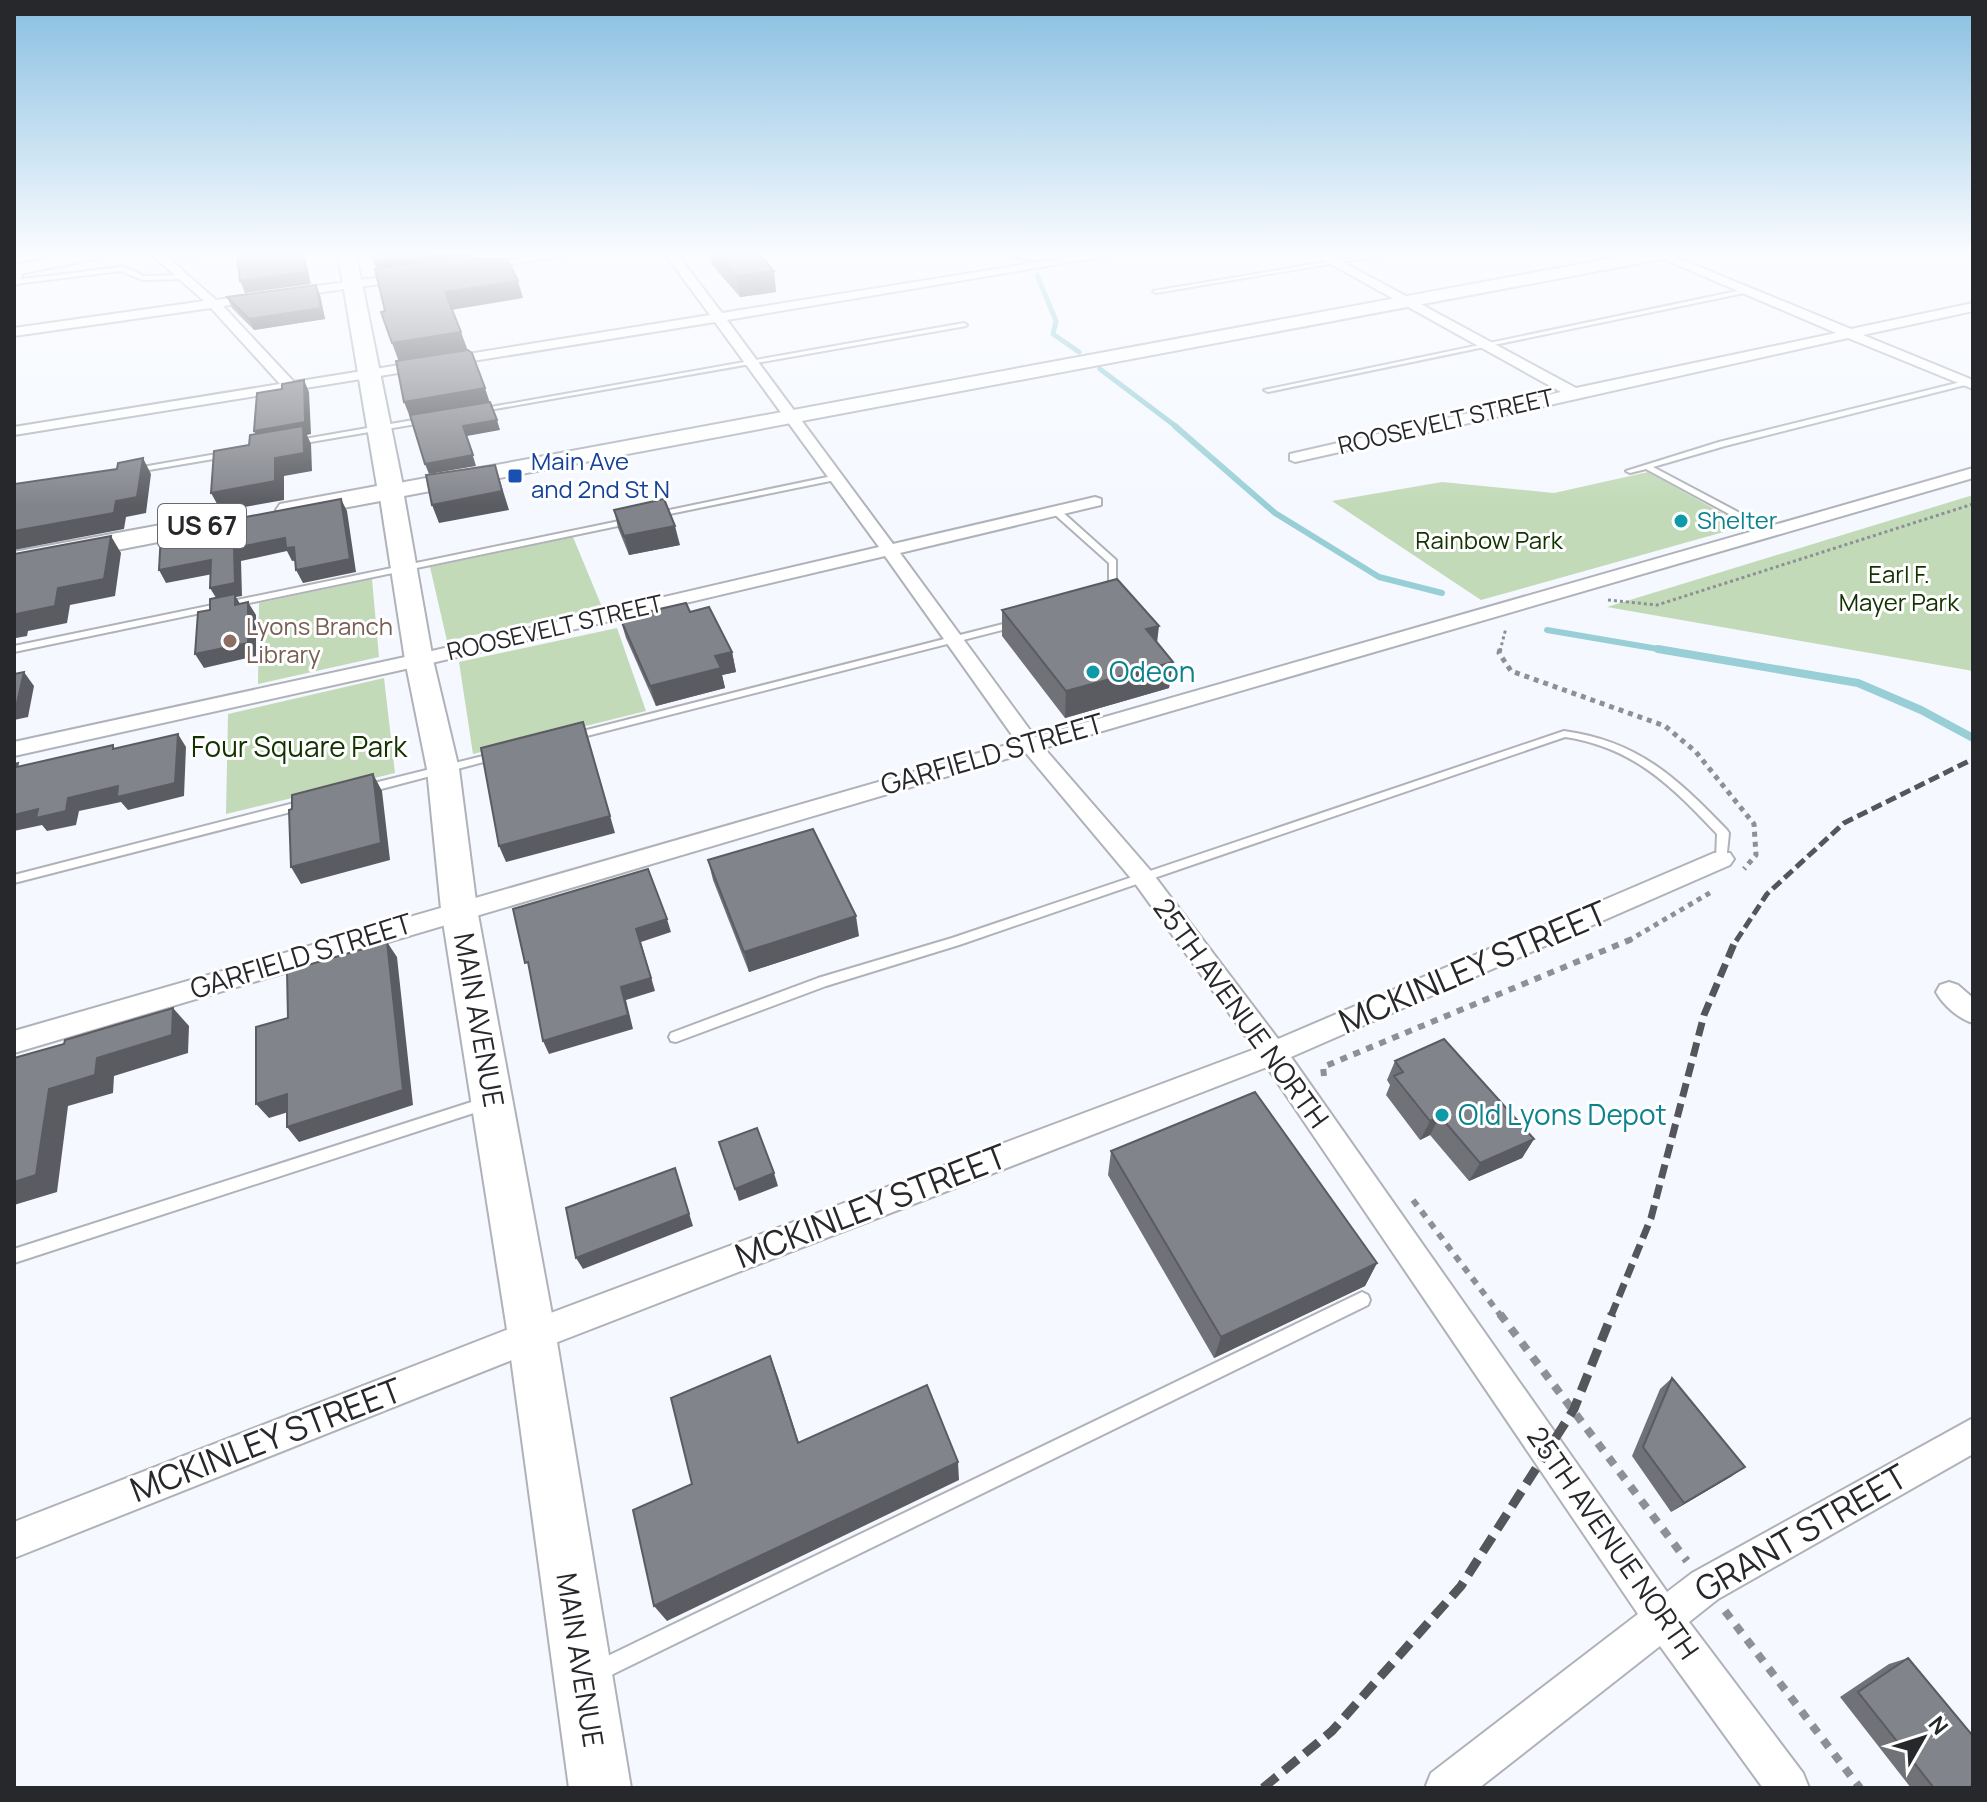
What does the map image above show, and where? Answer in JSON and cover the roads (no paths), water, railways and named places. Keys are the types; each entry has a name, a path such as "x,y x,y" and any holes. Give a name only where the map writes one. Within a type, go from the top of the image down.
{"main road":[{"name":"MAIN AVENUE","path":"363,338 391,491"},
{"name":"US 67","path":"265,514 391,491"},
{"name":"US 67","path":"14,561 234,520"}],"street":[{"path":"246,338 291,387"},
{"path":"14,431 587,338"},
{"name":"25TH AVENUE NORTH","path":"734,338 1029,743 1142,876 1273,1053 1662,1617 1788,1788"},
{"path":"391,491 1212,338"},
{"path":"1473,338 1574,393"},
{"name":"ROOSEVELT STREET","path":"1295,457 1832,338"},
{"path":"1861,338 1971,382"},
{"name":"GARFIELD STREET","path":"14,1042 1029,743 1973,473"},
{"name":"MAIN AVENUE","path":"391,491 419,660 443,769 459,909 532,1336 600,1788"},
{"name":"ROOSEVELT STREET","path":"14,749 419,660 1095,502"},
{"name":"MCKINLEY STREET","path":"14,1540 532,1336 1273,1053 1722,859"},
{"path":"1949,992 1973,1013"},
{"name":"GRANT STREET","path":"1446,1788 1705,1586 1973,1435"}],"lane":[{"path":"472,412 889,338"},
{"path":"1268,390 1519,338"},
{"path":"1630,471 1736,440 1971,382"},
{"path":"287,444 441,417"},
{"path":"118,473 240,452"},
{"path":"1648,467 1769,532"},
{"path":"14,649 837,477"},
{"path":"1056,511 1113,562 1113,584 1095,598"},
{"path":"551,742 1024,622"},
{"path":"676,1037 823,982 955,942 1564,734 1592,736 1633,755 1669,779 1723,833 1722,859"},
{"path":"351,793 505,754"},
{"path":"14,879 320,801"},
{"path":"14,1256 494,1101"},
{"path":"582,1679 1362,1300"}],"waterway":[{"path":"1059,338 1079,352"},
{"path":"1100,369 1178,428"},
{"path":"1175,426 1275,513 1379,577 1442,593"},
{"path":"1547,630 1670,651"},
{"path":"1658,649 1858,683 1921,710 1973,738"}],"railway":[{"path":"1736,941 1767,894 1844,823 1973,759"},
{"path":"1611,1316 1651,1218 1704,1015 1736,939"},
{"path":"1263,1788 1332,1731 1461,1586 1574,1409 1612,1314"}],"place":[{"name":"Main Ave and 2nd St N","path":"515,476"},
{"name":"Shelter","path":"1681,521"},
{"name":"Lyons Branch Library","path":"230,641"},
{"name":"Odeon","path":"1093,672"},
{"name":"Old Lyons Depot","path":"1442,1115"}],"park label":[{"name":"Rainbow Park","path":"1489,541"},
{"name":"Earl F. Mayer Park","path":"1899,589"},
{"name":"Four Square Park","path":"299,747"}]}
